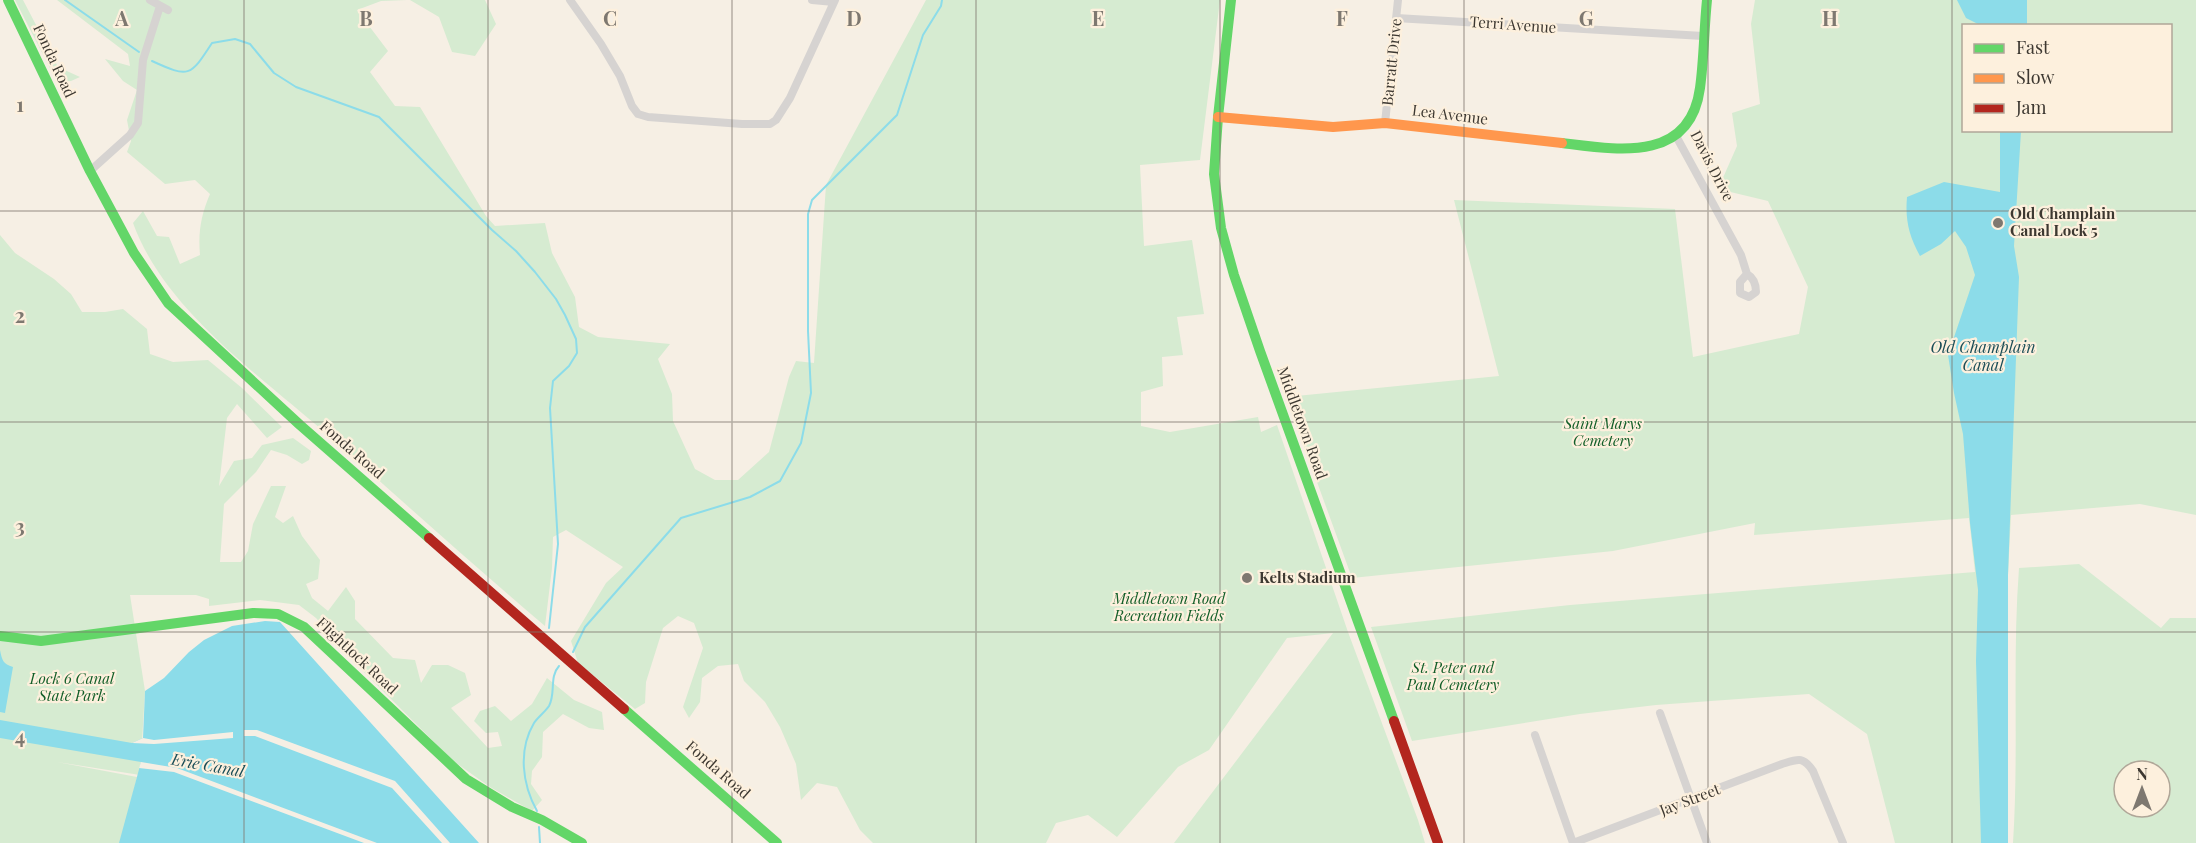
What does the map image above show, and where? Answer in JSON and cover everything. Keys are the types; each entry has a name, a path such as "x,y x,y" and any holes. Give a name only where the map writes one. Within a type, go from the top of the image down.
{"street":[{"name":"Fonda Road","path":"8,0 90,171 149,278 168,303 300,424 777,843"},
{"path":"90,171 130,135 138,123 143,60 164,8 150,0"},
{"path":"570,0 601,44 620,76 632,106 638,114 648,117 742,124 770,124 783,111 835,1 812,0"},
{"name":"Middletown Road","path":"1231,0 1214,174 1216,198 1234,275 1438,843"},
{"name":"Barratt Drive","path":"1385,123 1398,0"},
{"name":"Davis Drive","path":"1707,0 1700,90 1693,112 1676,136 1741,255 1747,274"},
{"name":"Terri Avenue","path":"1396,18 1703,36"},
{"name":"Lea Avenue","path":"1218,117 1333,127 1385,123 1586,146 1626,148 1661,144 1676,136"},
{"name":"Flightlock Road","path":"0,636 41,641 254,613 289,618 312,634 466,779 512,807 542,820 582,843"},
{"path":"1660,712 1707,843"},
{"path":"1535,735 1573,843"},
{"name":"Jay Street","path":"1573,843 1800,759 1807,762 1813,771 1843,843"}],"green space":[{"path":"15,0 23,0 58,67 80,77 71,81 57,82"},
{"name":"Middletown Road Recreation Fields","path":"57,0 407,0 381,1 357,10 388,51 370,72 395,106 420,107 486,216 495,226 545,223 552,253 575,297 579,327 598,337 670,344 658,359 672,394 673,421 695,469 715,480 738,480 769,452 789,377 796,361 814,363 826,185 926,0 1220,0 1200,160 1140,165 1144,246 1192,240 1204,314 1177,317 1183,355 1162,357 1163,386 1141,392 1141,426 1170,432 1258,417 1261,432 1277,425 1348,632 1425,843 1174,843 1333,633 1287,638 1209,750 1178,767 1117,837 1088,815 1056,823 1046,843 873,843 860,830 837,787 817,783 801,800 796,764 780,727 765,702 744,681 738,664 718,666 702,678 700,702 689,718 683,707 703,648 694,623 678,616 663,628 646,682 645,703 635,709 578,663 571,641 606,583 623,567 566,530 553,537 545,626 218,340 191,313 168,285 148,255 133,223 143,211 157,236 169,237 180,264 200,255 201,224 210,194 195,180 165,184 127,152 131,141 127,120 137,90 123,81 105,59 130,66 128,54"},
{"path":"410,0 485,0 496,24 475,56 452,52 439,17"},
{"path":"1755,0 2196,0 2196,515 2140,504 2011,515 2008,575 2008,843 1895,843 1867,734 1809,694 1656,705 1580,714 1412,741 1371,627 1570,605 1975,572 1969,518 1754,535 1755,523 1613,551 1352,578 1286,397 1499,376 1454,200 1675,209 1693,357 1799,334 1808,287 1768,201 1718,189 1737,146 1732,113 1760,104 1751,24"},
{"name":"Lock 6 Canal State Park","path":"0,235 15,253 54,279 71,294 82,312 123,309 147,329 150,354 173,362 208,360 242,388 282,427 267,438 237,404 227,418 219,486 234,461 252,458 262,445 293,438 311,451 309,460 302,464 287,455 271,450 256,472 224,504 220,562 241,562 248,551 253,524 271,486 286,486 275,517 283,523 293,516 302,536 320,560 318,579 306,584 312,598 328,611 346,587 355,601 355,619 393,658 415,660 421,683 432,665 448,665 465,673 471,695 451,708 488,748 502,746 498,732 486,733 474,721 480,711 495,706 511,721 532,704 547,678 574,700 602,712 604,730 589,728 563,714 543,732 542,757 532,771 531,784 542,800 532,811 490,787 452,760 359,667 316,618 299,605 260,600 209,606 209,599 196,595 130,595 145,691 140,775 57,762 137,777 121,843 0,843"},
{"path":"2079,564 2161,628 2170,618 2196,618 2196,843 2013,843 2019,568"}],"water":[{"path":"1957,0 2027,0 2027,24 1978,24 1966,18"},
{"name":"Old Champlain Canal","path":"2000,132 2021,132 2014,246 2019,277 2008,575 2008,843 1981,843 1976,661 1978,590 1963,434 1948,355 1975,275 1966,247 1955,231 1941,244 1920,256 1909,228 1907,197 1944,182 2000,192"},
{"name":"Erie Canal","path":"265,621 280,622 479,843 119,843 141,762 0,738 0,720 132,743 143,738 145,691 164,678 204,640 232,626"},
{"path":"0,650 3,661 13,667 5,713 0,712"}],"pier":[{"path":"244,730 257,730 395,781 450,843 442,843 392,788 255,736 244,736"},
{"path":"233,732 233,738 154,744 132,743 143,738 154,740"},
{"path":"141,762 177,768 377,843 364,843 174,772 139,768"}],"waterway":[{"path":"65,0 139,52"},
{"path":"573,652 585,627 681,518 750,497 780,481 801,443 811,393 808,331 808,214 812,200 897,115 923,35 941,6 942,0"},
{"path":"152,61 181,72 188,71 199,63 212,43 235,39 250,44 274,73 296,87 379,117 516,251 556,299 576,339 577,353 569,366 553,381 550,408 558,544 549,628"},
{"path":"537,811 525,778 524,756 529,733 551,701 554,675 559,666"},
{"path":"539,827 540,843"}],"traffic: fast":[{"path":"8,0 90,171 134,253 168,303 300,425 429,538"},
{"path":"1231,0 1214,174 1221,228 1234,275 1260,351 1394,721"},
{"path":"1562,143 1606,148 1648,146 1667,140 1682,129 1693,112 1700,88 1707,0"},
{"path":"0,636 41,641 253,613 278,614 304,627 466,779 512,807 542,820 582,843"},
{"path":"624,709 777,843"}],"traffic: slow":[{"path":"1218,117 1333,127 1385,123 1562,143"}],"traffic: jam":[{"path":"429,538 624,709"},
{"path":"1394,721 1438,843"}],"place":[{"name":"Old Champlain Canal Lock 5","path":"1998,223"},
{"name":"Kelts Stadium","path":"1247,578"}],"park label":[{"name":"Saint Marys Cemetery","path":"1603,432"},
{"name":"St. Peter and Paul Cemetery","path":"1453,676"}]}
